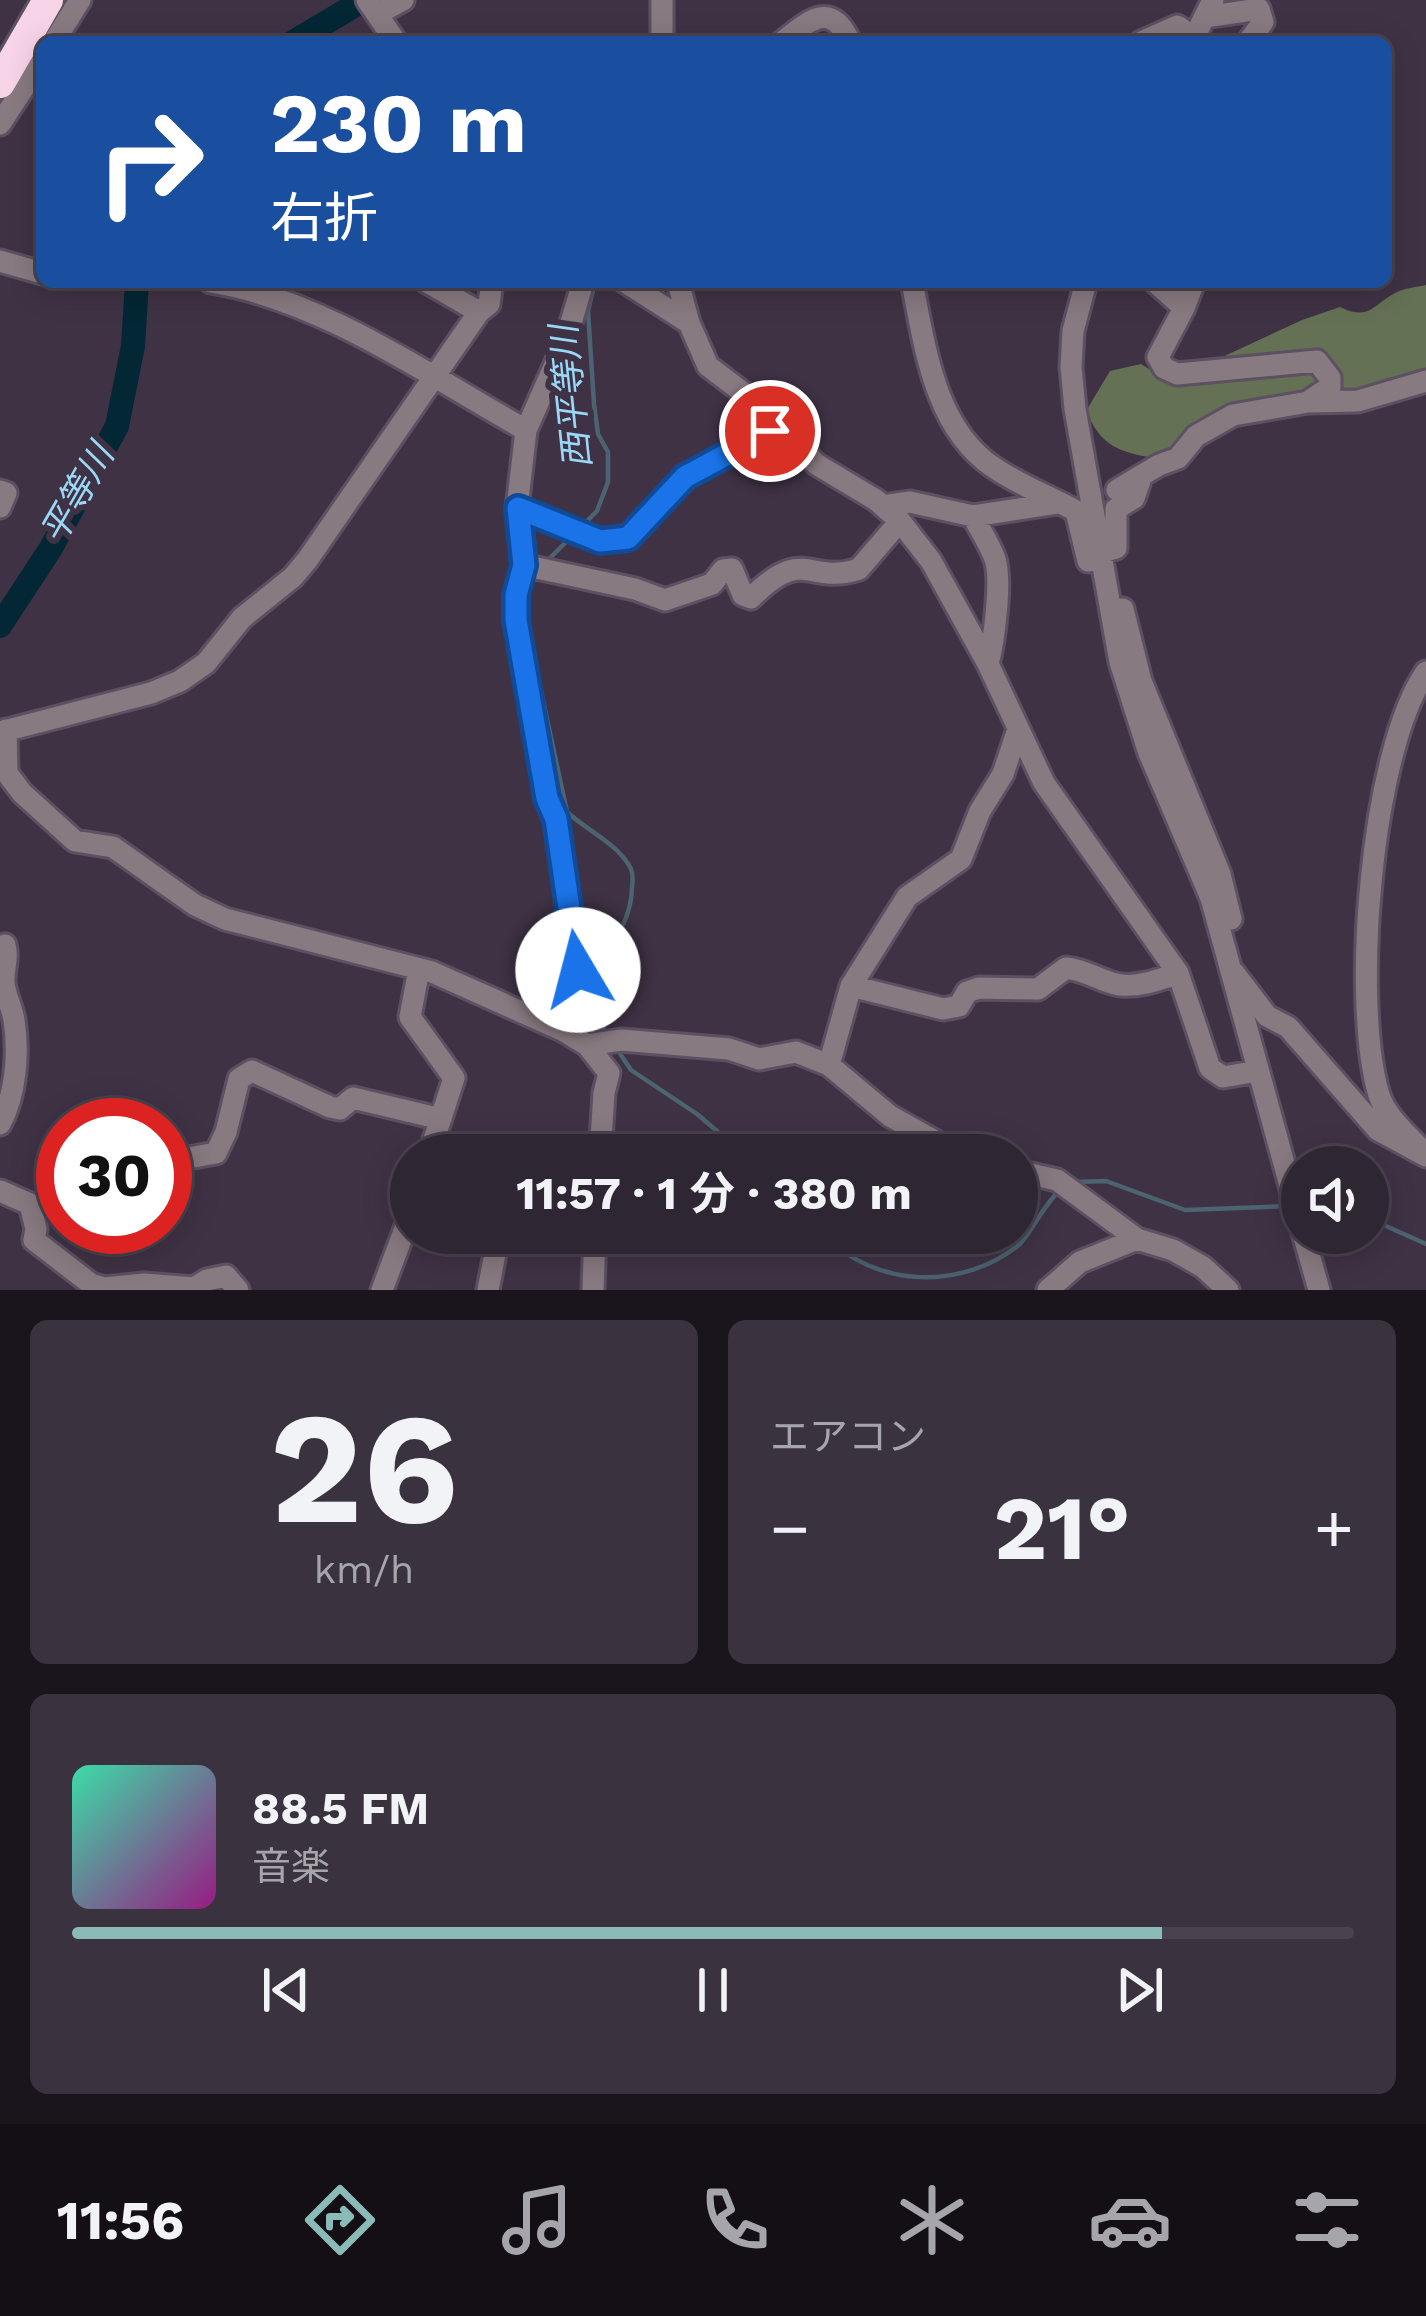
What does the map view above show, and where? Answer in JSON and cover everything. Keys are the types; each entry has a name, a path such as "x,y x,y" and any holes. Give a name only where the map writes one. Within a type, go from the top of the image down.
{"highway":[{"path":"0,40 24,0"},
{"path":"0,83 48,0"}],"street":[{"path":"58,36 80,0"},
{"path":"392,36 372,7 403,0"},
{"path":"662,0 662,36"},
{"path":"1195,36 1209,8 1265,4 1263,22 1252,36"},
{"path":"791,36 820,16 840,21 847,36"},
{"path":"1154,36 1177,26 1182,28 1179,36"},
{"path":"0,124 36,69"},
{"path":"0,261 36,271"},
{"path":"238,288 368,339 526,430"},
{"path":"438,288 479,311"},
{"path":"491,288 489,304 479,311 293,577 242,618 206,663 180,681 151,693 3,731 3,779 75,841 113,847 176,893 225,920 419,969 564,1031 603,1042 729,1048 759,1059 796,1052 829,1065 890,1116 922,1134"},
{"path":"564,1031 578,970 556,819 547,798 516,620 516,595 534,567 518,508 526,430 566,340 581,288"},
{"path":"634,288 689,323"},
{"path":"680,288 708,366 767,411"},
{"path":"913,288 931,374 957,430 988,464 1068,500 1076,511 1098,607 1109,602"},
{"path":"1084,288 1073,331 1071,367 1100,553 1132,711 1211,898 1281,1152"},
{"path":"1162,288 1184,308"},
{"path":"1192,288 1158,357 1164,368 1177,374 1317,361 1330,378 1330,387 1308,402"},
{"path":"1117,490 1178,458 1196,436 1233,416 1308,402 1358,401 1426,381"},
{"path":"518,508 600,541 628,538 685,477 770,431 793,440 816,464 891,513 932,560 1044,783 1178,973 1210,1068 1223,1077 1258,1071"},
{"path":"1100,553 1116,548 1116,509 1134,498 1141,478"},
{"path":"0,490 6,493 0,507"},
{"path":"534,567 665,600 712,584 724,570 732,569 743,595 751,598 772,577 794,568 859,569 891,513 910,502 973,516 1068,500"},
{"path":"973,516 997,573 997,629 988,664"},
{"path":"1426,672 1402,724 1391,764 1370,894 1364,967 1367,1027 1379,1099 1426,1155"},
{"path":"829,1065 851,986 907,897 961,859 980,811 1003,774 1018,730"},
{"path":"0,946 8,951 3,981 15,1043 14,1088 0,1124"},
{"path":"851,986 943,1009 959,1006 967,992 979,988 1038,989 1066,968 1087,970 1109,983 1124,985 1178,973"},
{"path":"1230,968 1268,1016 1288,1027 1378,1130 1426,1155"},
{"path":"419,969 410,1017 454,1078 436,1134"},
{"path":"601,1134 610,1073 603,1042"},
{"path":"192,1158 216,1154 239,1079 252,1071 330,1107 340,1108 353,1098 441,1119"},
{"path":"1038,1178 1066,1187 1137,1239 1188,1259 1228,1290"},
{"path":"0,1191 30,1204 34,1240 89,1287 172,1284 194,1288 226,1276 238,1290"},
{"path":"1048,1290 1080,1262 1137,1239"},
{"path":"382,1290 396,1254"},
{"path":"488,1290 495,1254"},
{"path":"593,1290 594,1254"},
{"path":"1309,1254 1319,1290"}],"green space":[{"path":"1426,285 1426,371 1189,436 1154,458 1112,445 1086,411 1110,371 1141,364 1170,382 1203,385 1218,359 1302,320 1340,307 1364,312 1399,291"}],"waterway":[{"name":"平等川","path":"303,36 364,0"},
{"name":"西平等川","path":"672,12 674,36"},
{"name":"平等川","path":"0,626 51,548 117,426 133,346 137,288"},
{"name":"西平等川","path":"582,526 597,511 608,482 608,452 598,434 594,404 588,311 594,288"},
{"name":"西平等川","path":"548,560 570,538"},
{"name":"西平等川","path":"530,640 567,812 619,852 632,873 629,909 595,975 592,991 595,1011 607,1034"},
{"name":"西平等川","path":"617,1049 631,1070 720,1134"},
{"name":"西平等川","path":"1074,1182 1106,1181 1185,1210 1281,1206"},
{"path":"1038,1218 1059,1191"},
{"name":"西平等川","path":"1389,1227 1426,1244"},
{"path":"848,1254 894,1274 920,1277 973,1270 1005,1254"}],"route":[{"path":"578,970 556,819 547,798 516,620 524,565 518,508 600,541 628,538 685,477 770,431"}]}
